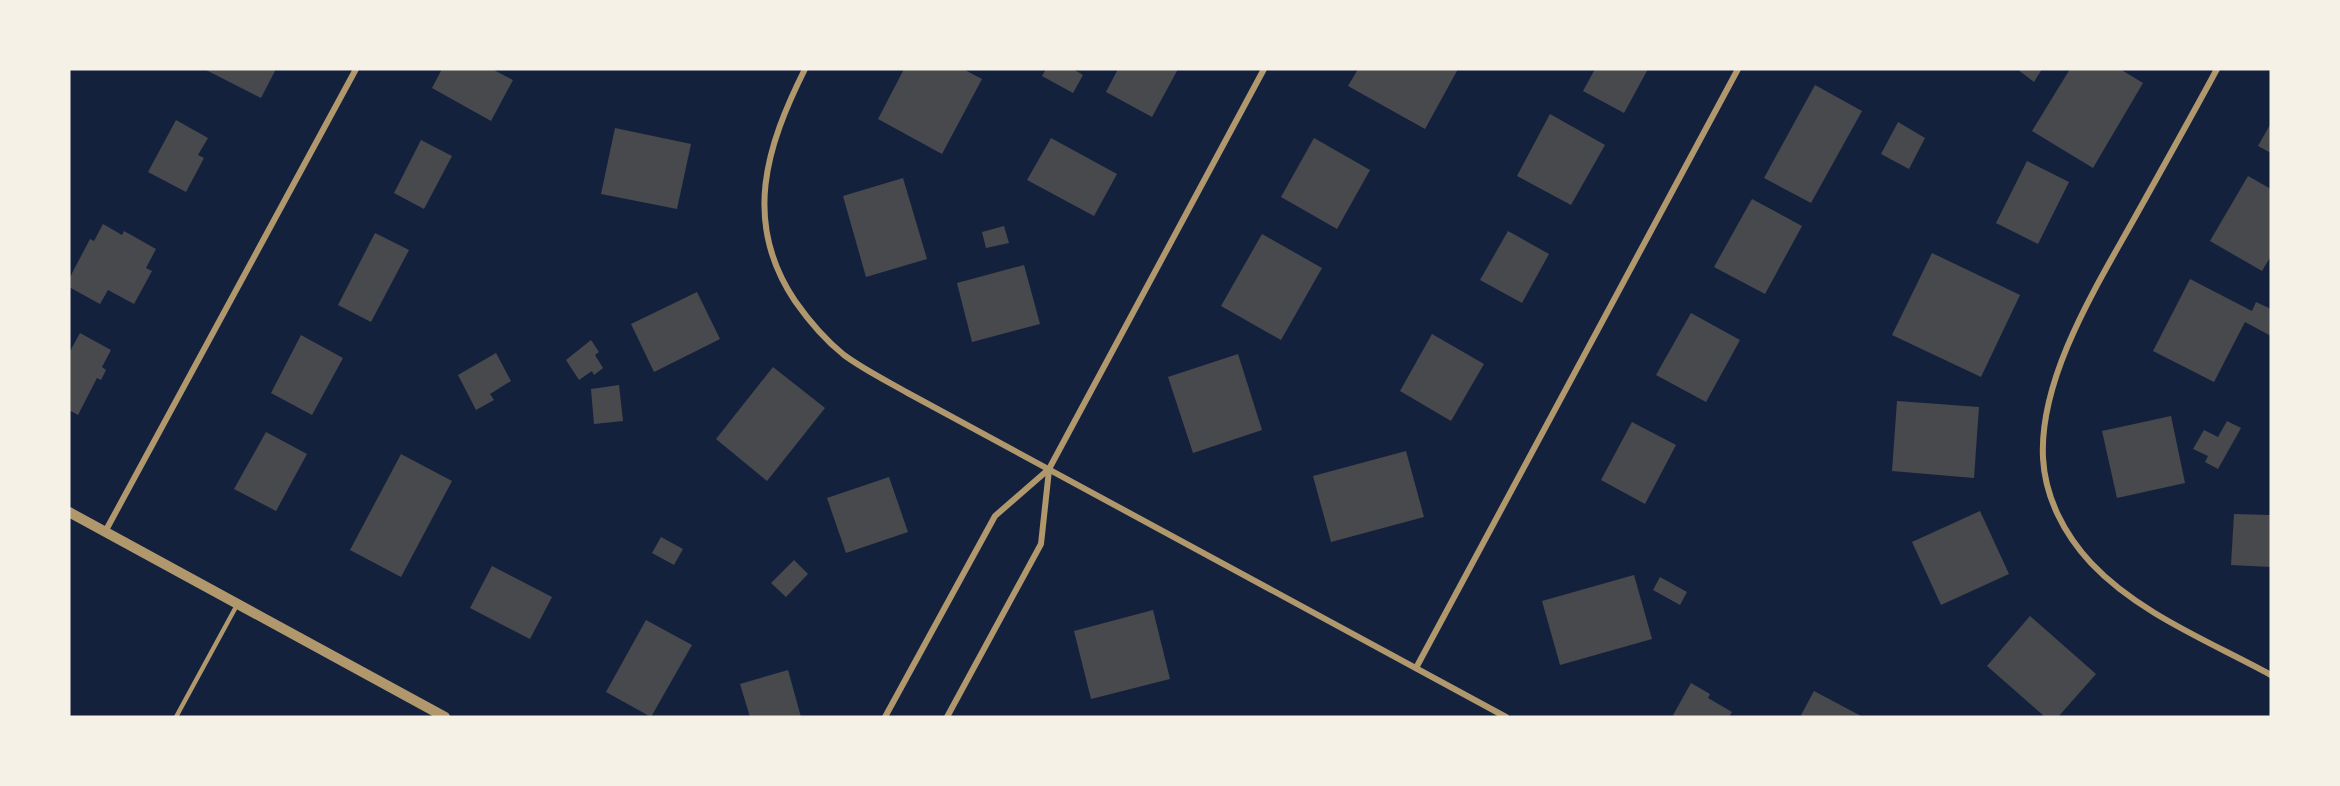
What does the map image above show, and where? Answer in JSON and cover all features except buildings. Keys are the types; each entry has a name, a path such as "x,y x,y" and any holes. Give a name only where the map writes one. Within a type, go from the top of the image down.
{"street":[{"path":"105,532 356,69"},
{"path":"806,69 788,104 773,146 763,198 765,229 771,257 782,282 800,309 830,343 866,370 1506,717"},
{"path":"885,717 995,516 1049,469 1264,69"},
{"path":"1416,668 1738,69"},
{"path":"2217,69 2087,304 2065,353 2043,435 2043,457 2050,496 2067,533 2091,563 2120,589 2144,605 2271,675"},
{"path":"947,717 1041,544 1049,469"},
{"path":"69,512 445,717"}],"lane":[{"path":"176,717 237,605"}]}
